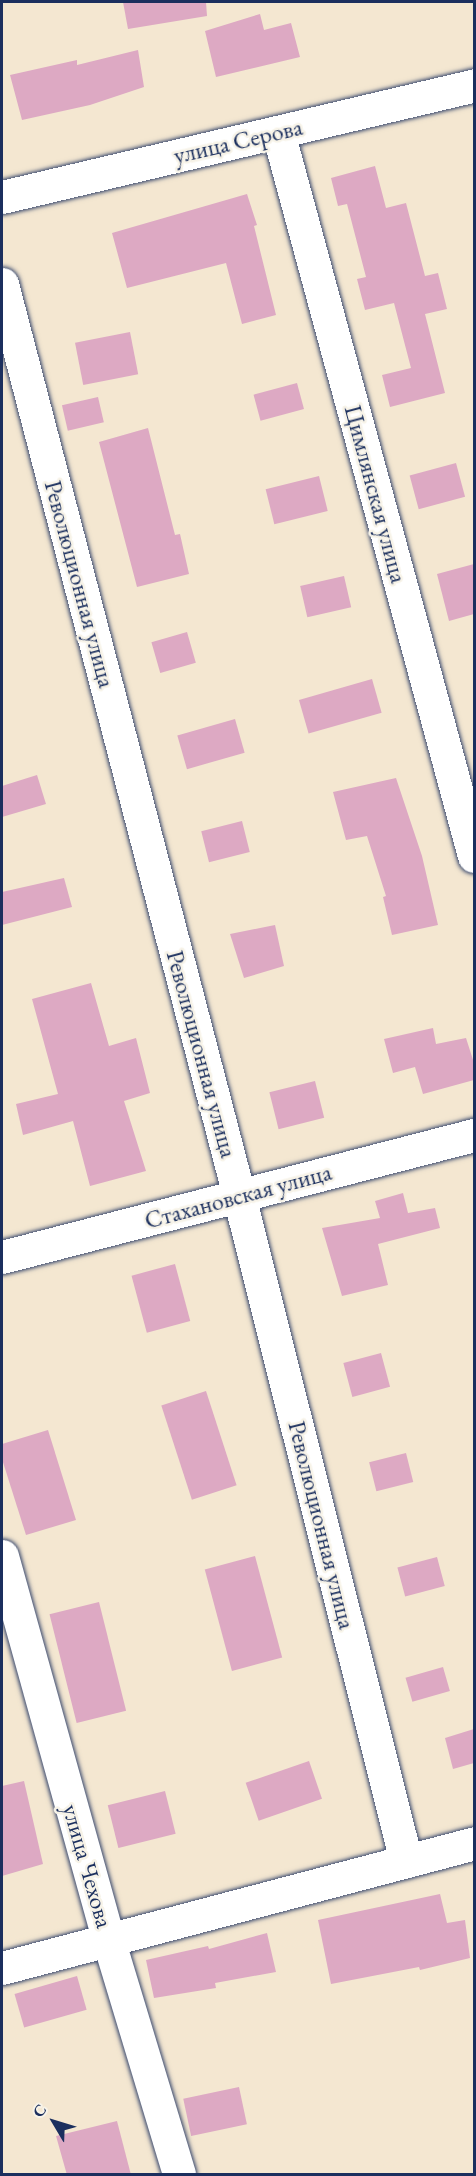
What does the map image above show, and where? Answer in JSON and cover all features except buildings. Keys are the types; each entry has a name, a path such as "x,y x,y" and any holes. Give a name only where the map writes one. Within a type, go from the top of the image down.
{"street":[{"name":"улица Серова","path":"2,197 474,85"},
{"name":"Цимлянская улица","path":"278,132 474,856"},
{"name":"Революционная улица","path":"2,285 239,1196 406,1861"},
{"name":"Стахановская улица","path":"2,1257 474,1135"},
{"name":"улица Чехова","path":"2,1556 109,1942 179,2175"},
{"path":"2,1968 109,1942 474,1843"}]}
